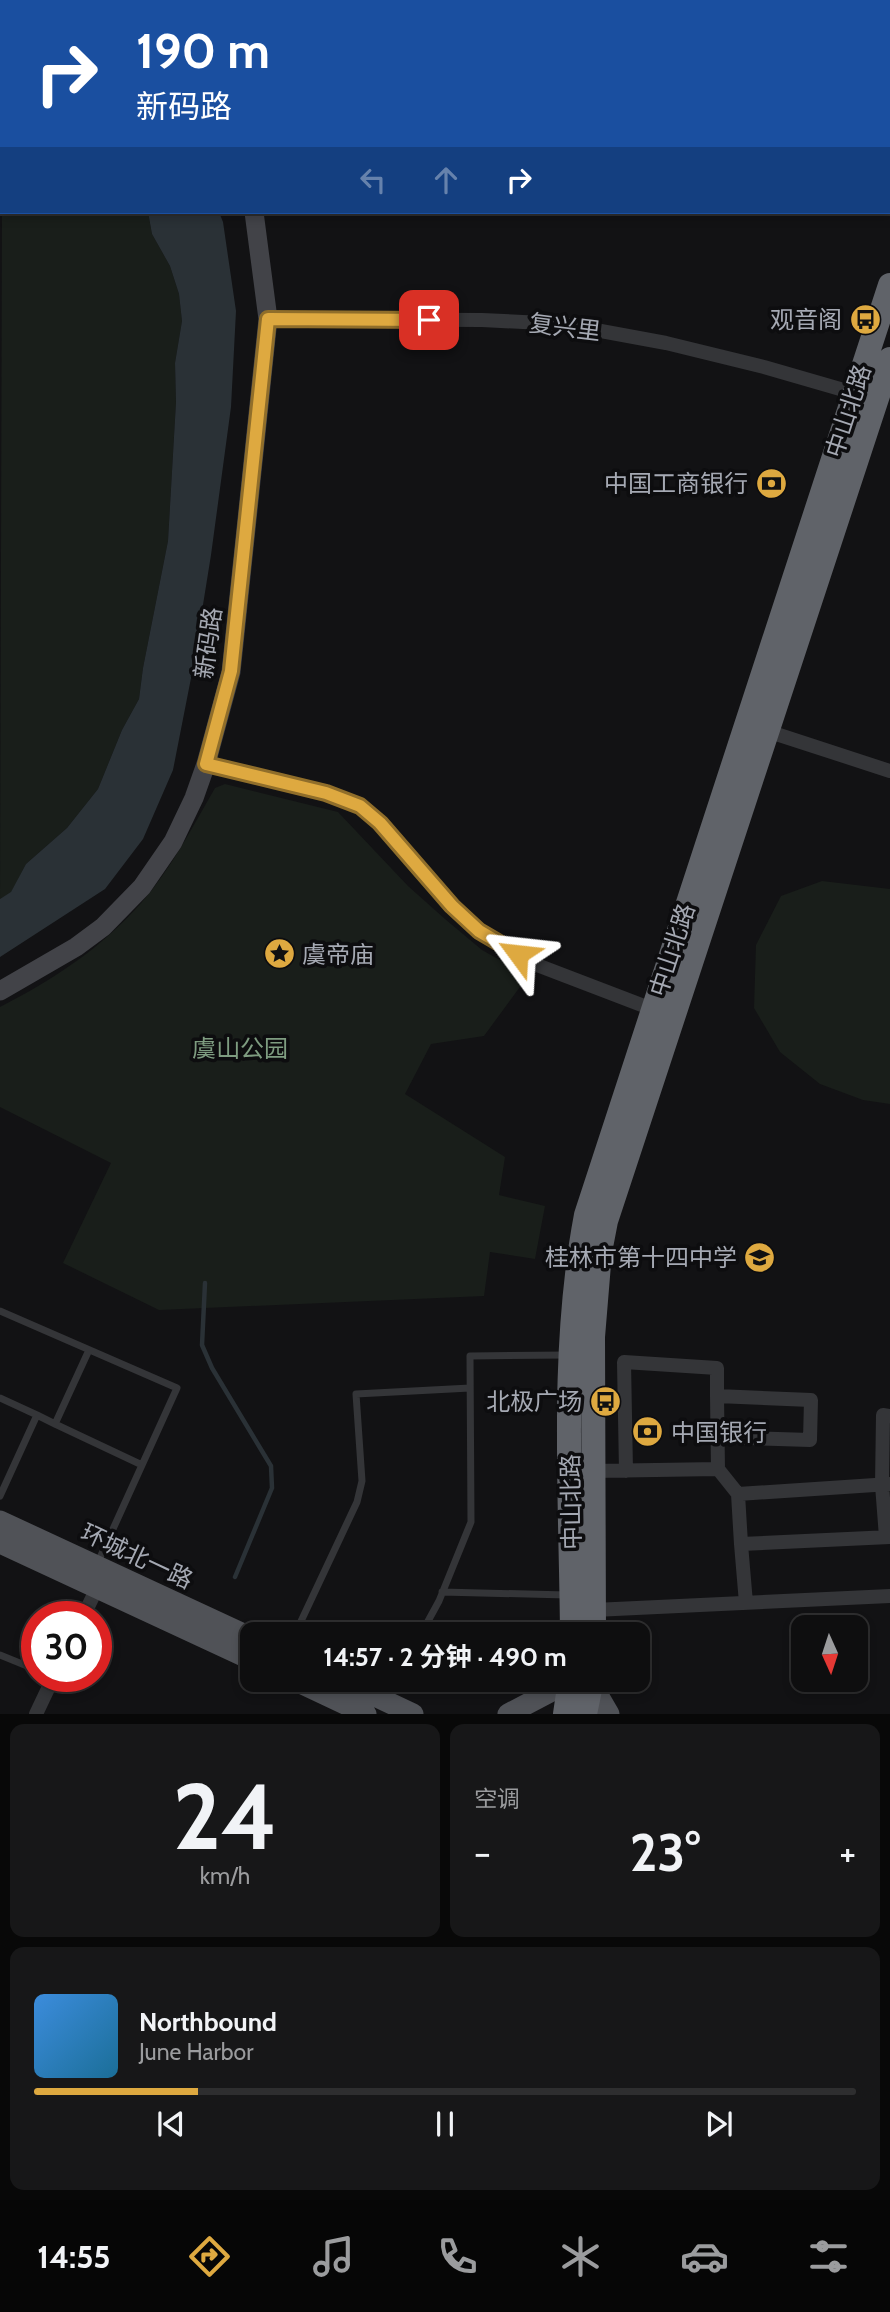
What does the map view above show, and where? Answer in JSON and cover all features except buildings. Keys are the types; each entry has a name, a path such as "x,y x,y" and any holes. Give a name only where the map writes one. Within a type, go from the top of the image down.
{"highway":[{"name":"中山北路","path":"572,1622 570,1355 578,1262 586,1215 890,285"},
{"name":"中山北路","path":"594,1622 592,1382 595,1289 606,1221 890,359"},
{"path":"565,1713 576,1692"},
{"path":"583,1692 586,1713"}],"main road":[{"name":"环城北一路","path":"0,1521 240,1632"},
{"name":"环城北一路","path":"0,1542 240,1654"},
{"path":"321,1692 366,1713"},
{"path":"367,1692 413,1713"},
{"path":"508,1713 556,1692"},
{"path":"591,1692 609,1713"}],"street":[{"name":"新码路","path":"0,991 76,947 103,927 142,887 173,842 194,798 206,764 231,671 268,319 254,214"},
{"name":"复兴里","path":"268,319 482,320 563,324 690,349 854,393"},
{"path":"766,731 890,771"},
{"path":"206,764 326,793 360,806 380,823 452,906 479,931 537,965 652,1009"},
{"path":"626,1471 624,1362 717,1368 718,1469 738,1494 746,1603"},
{"path":"718,1396 811,1400 810,1440 719,1437"},
{"path":"741,1544 888,1537 883,1415 890,1416"},
{"path":"593,1471 718,1469"},
{"path":"738,1494 886,1484"},
{"path":"91,1601 97,1588"},
{"path":"594,1622 746,1603 890,1596"},
{"path":"36,1713 46,1692"}],"lane":[{"path":"0,1311 177,1388 96,1566"},
{"path":"55,1423 89,1350"},
{"path":"427,1622 471,1522 470,1356 570,1355"},
{"path":"301,1622 357,1502 362,1481 356,1394 471,1388"},
{"path":"0,1398 142,1465"},
{"path":"0,1496 37,1415"},
{"path":"442,1592 572,1595"},
{"path":"0,1655 21,1664"},
{"path":"387,1701 392,1692"}],"green space":[{"path":"2,214 148,214 152,234 170,266 179,294 182,321 175,363 176,402 168,541 139,699 122,730 98,789 67,828 26,864 11,893 0,899"},
{"name":"虞山公园","path":"225,784 338,812 408,886 445,919 482,950 528,976 484,1036 431,1044 405,1094 505,1157 499,1195 545,1206 535,1259 490,1252 484,1296 159,1310 63,1263 111,1163 0,1107 0,1007 39,986 111,934 163,876 215,788"},
{"path":"822,881 890,889 890,1104 863,1100 820,1084 780,1052 754,1008 756,945 781,896"}],"shaded area":[{"path":"148,214 220,214 236,311 231,407 211,555 173,770 143,839 105,889 0,957 0,899 11,892 26,864 67,828 98,789 122,730 139,699 168,541 176,402 175,363 182,321 179,294 170,266 152,234"}],"waterway":[{"path":"205,1283 202,1345 212,1368 271,1466 272,1488 235,1577"}],"place":[{"name":"观音阁","path":"865,319"},
{"name":"中国工商银行","path":"771,483"},
{"name":"虞帝庙","path":"279,954"},
{"name":"桂林市第十四中学","path":"760,1257"},
{"name":"北极广场","path":"605,1401"},
{"name":"中国银行","path":"648,1432"}],"route":[{"path":"429,320 268,319 231,671 206,764 326,793 360,806 380,823 452,906 479,931 518,954"}]}
